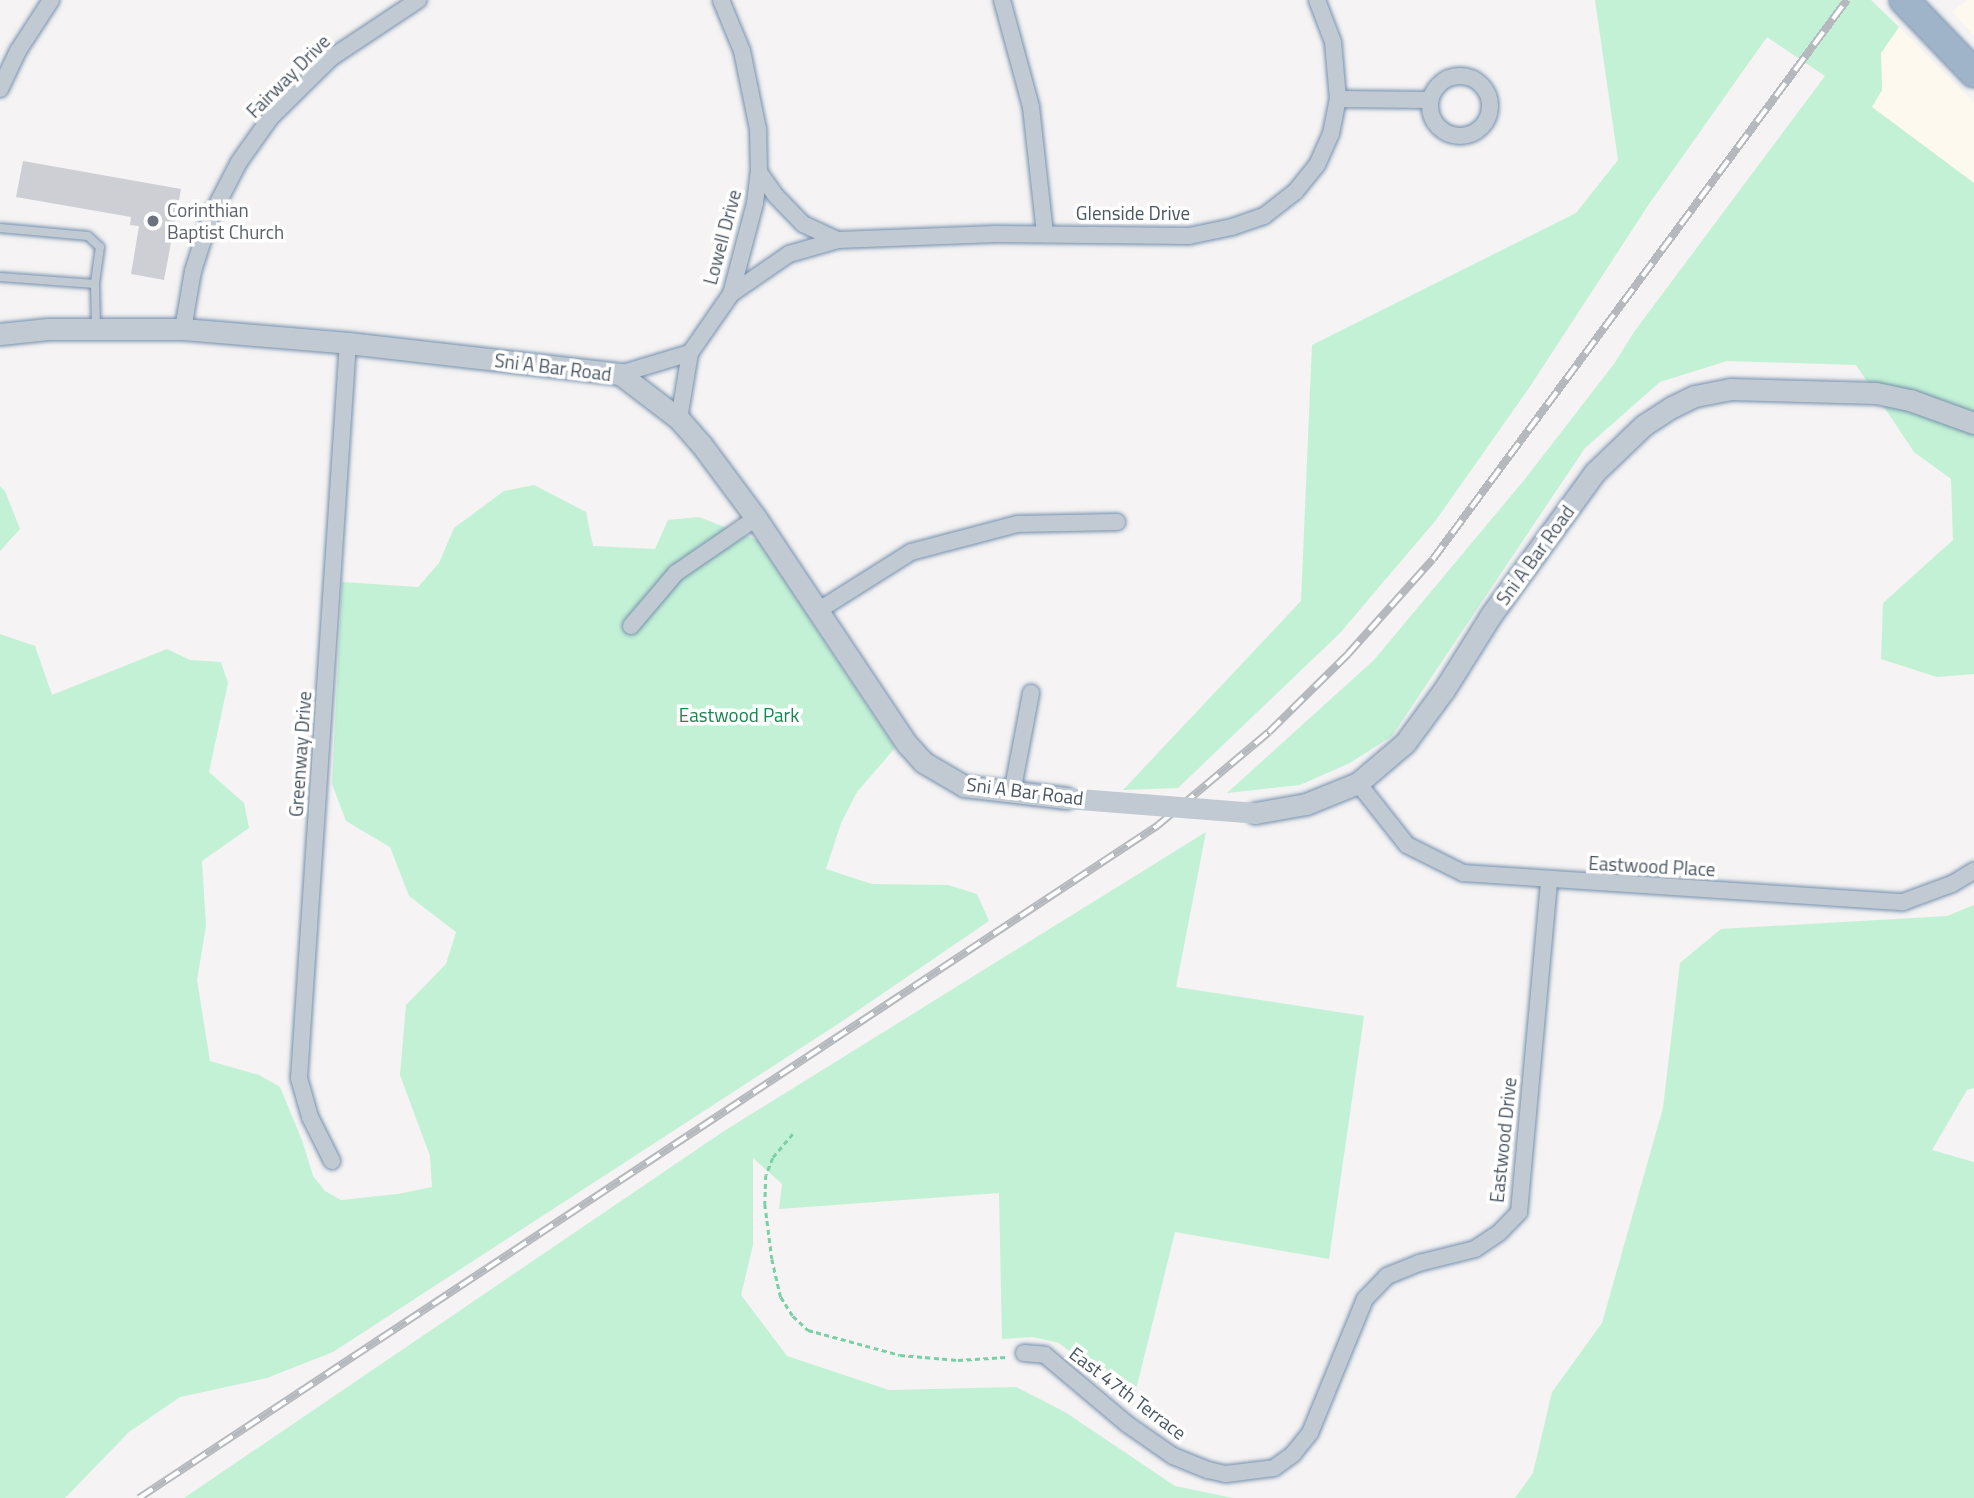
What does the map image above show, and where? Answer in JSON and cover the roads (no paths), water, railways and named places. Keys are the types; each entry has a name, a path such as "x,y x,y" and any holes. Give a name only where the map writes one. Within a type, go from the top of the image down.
{"highway":[{"path":"1904,0 1974,73"}],"street":[{"path":"0,89 19,51 51,0"},
{"name":"Fairway Drive","path":"183,329 193,271 211,218 239,162 263,128 331,58 418,0"},
{"name":"Lowell Drive","path":"679,419 690,353 731,294 755,203 759,172 758,129 742,51 721,0"},
{"path":"1002,0 1031,107 1045,234"},
{"name":"Glenside Drive","path":"731,294 789,254 838,240 1045,234 1189,236 1232,227 1264,216 1295,192 1317,165 1331,134 1338,99 1333,42 1317,0"},
{"path":"1338,99 1428,100"},
{"name":"Glenside Drive","path":"759,172 803,224 838,240"},
{"name":"Sni A Bar Road","path":"0,334 48,329 183,329 348,343 620,374 679,419 756,519 816,612 907,744 923,762 964,786 1012,793 1255,813 1306,804 1358,783 1405,743 1444,690 1491,615 1595,472 1644,425 1672,407 1695,396 1730,389 1876,394 1910,400 1974,423"},
{"name":"Greenway Drive","path":"332,1161 310,1117 299,1078 348,343"},
{"path":"620,374 690,353"},
{"path":"631,626 676,573 756,519"},
{"path":"816,612 911,552 1017,524 1117,522"},
{"path":"1012,793 1031,693"},
{"name":"Eastwood Place","path":"1358,783 1407,845 1463,873 1549,881 1903,902 1952,884 1974,871"},
{"name":"Eastwood Drive","path":"1208,1470 1226,1474 1274,1468 1293,1454 1310,1433 1365,1299 1387,1276 1419,1263 1475,1249 1499,1233 1519,1212 1549,881"},
{"name":"East 47th Terrace","path":"1024,1353 1045,1355 1173,1456 1208,1470"}],"lane":[{"path":"0,228 88,236 100,247 95,284 96,329"},
{"path":"0,276 95,284"}],"railway":[{"path":"139,1498 1157,826 1269,732 1348,654 1433,559 1847,0"}],"place":[{"name":"Corinthian Baptist Church","path":"153,221"}],"park label":[{"name":"Eastwood Park","path":"739,715"}]}
